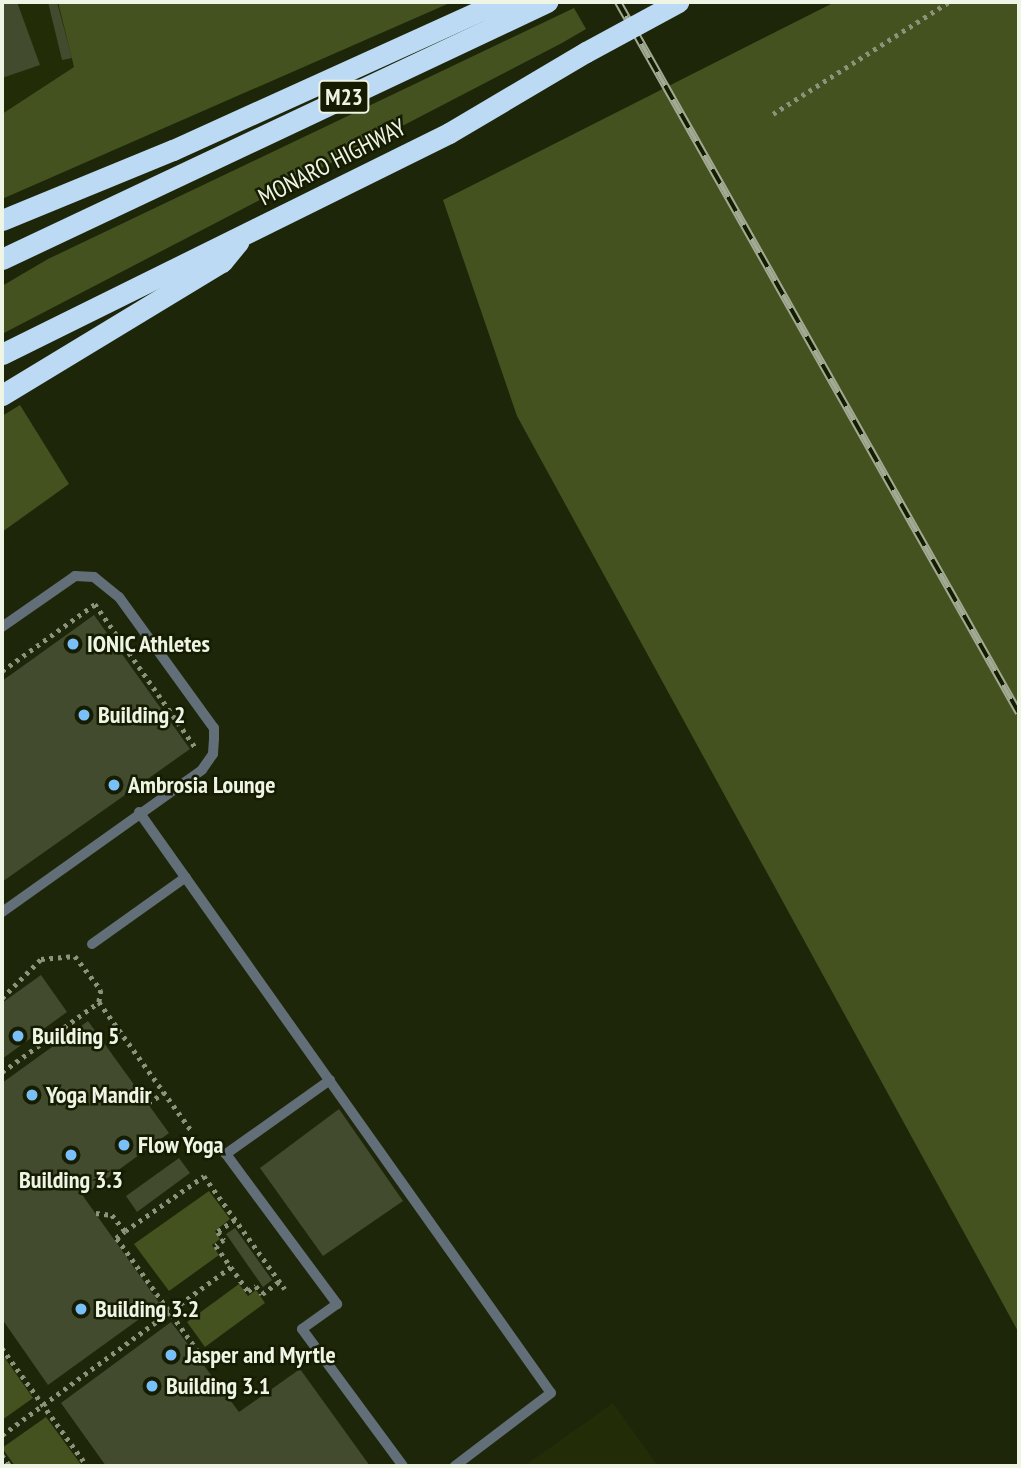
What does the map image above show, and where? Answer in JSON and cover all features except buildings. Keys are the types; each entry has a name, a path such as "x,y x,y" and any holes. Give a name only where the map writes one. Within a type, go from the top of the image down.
{"highway":[{"path":"2,220 173,150 482,10 534,2"},
{"name":"M23","path":"2,259 547,2"},
{"name":"MONARO HIGHWAY","path":"2,354 449,133 586,52 678,2"},
{"path":"2,395 222,262 241,237"}],"lane":[{"path":"2,627 75,576 94,577 119,597 214,728 208,764 2,912"},
{"path":"139,813 551,1393 455,1466"},
{"path":"92,944 186,877"},
{"path":"330,1080 226,1154 337,1304 302,1329 403,1466"}],"path":[{"path":"772,114 949,2"},
{"path":"2,671 94,604 200,754"},
{"path":"2,998 41,959 66,955 75,956 101,990 99,1002 2,1072"},
{"path":"99,1002 191,1130"},
{"path":"148,1103 164,1093"},
{"path":"198,1352 116,1238 125,1231 204,1176 285,1289"},
{"path":"96,1213 112,1215 125,1231"},
{"path":"235,1220 218,1232 224,1240 216,1246 248,1291 256,1286 262,1294 280,1281"},
{"path":"2,1435 231,1267"},
{"path":"2,1348 87,1466"},
{"path":"2,1455 10,1466"}],"shaded area":[{"path":"2,2 58,2 74,67 2,114"},
{"path":"58,2 452,2 2,199 2,114 74,67"},
{"path":"835,2 1019,2 1019,1333 517,416 443,200"},
{"path":"574,8 586,29 562,43 2,334 2,286 48,259"},
{"path":"20,405 69,484 2,532 2,416"},
{"path":"209,1191 230,1219 215,1231 220,1239 212,1245 219,1255 169,1291 134,1244"},
{"path":"239,1284 248,1296 256,1290 265,1303 205,1347 187,1322"},
{"path":"2,1354 33,1398 2,1420"},
{"path":"613,1403 658,1466 524,1466"},
{"path":"46,1417 82,1466 15,1466 2,1448"}],"railway":[{"path":"618,2 1019,713"}],"place":[{"name":"IONIC Athletes","path":"73,644"},
{"name":"Building 2","path":"84,715"},
{"name":"Ambrosia Lounge","path":"114,785"},
{"name":"Building 5","path":"18,1036"},
{"name":"Yoga Mandir","path":"32,1095"},
{"name":"Flow Yoga","path":"124,1145"},
{"name":"Building 3.3","path":"71,1155"},
{"name":"Building 3.2","path":"81,1309"},
{"name":"Jasper and Myrtle","path":"171,1355"},
{"name":"Building 3.1","path":"152,1386"}]}
